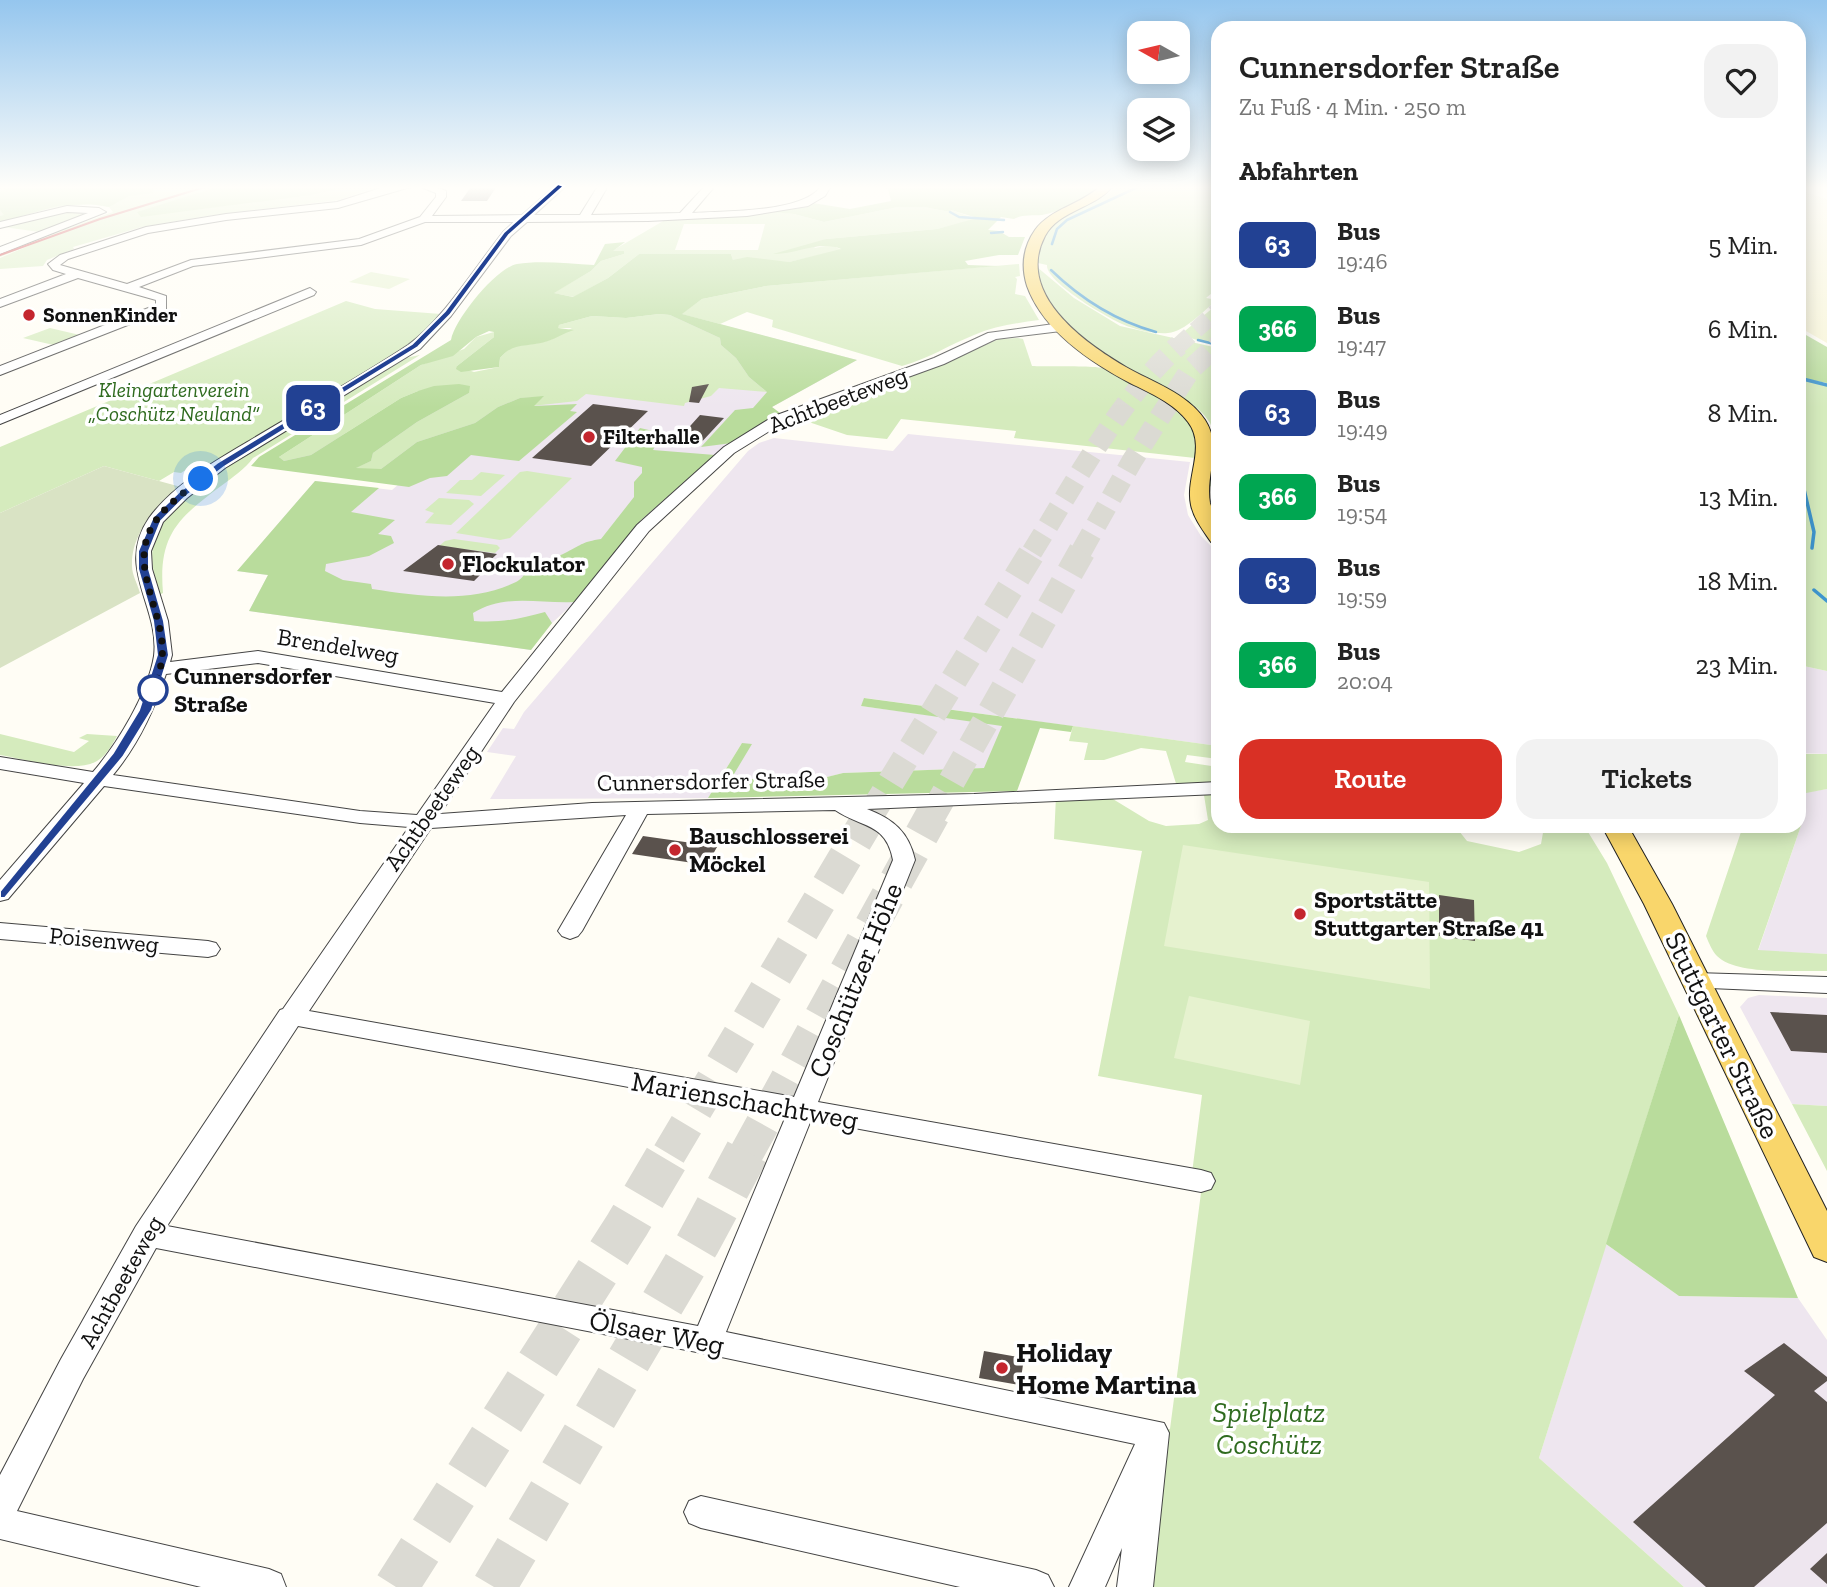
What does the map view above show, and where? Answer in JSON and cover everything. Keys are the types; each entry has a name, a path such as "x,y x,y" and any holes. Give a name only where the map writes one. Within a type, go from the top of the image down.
{"main road":[{"path":"1031,260 1034,286 1061,327 1101,359 1168,397 1195,419 1207,446 1198,496 1199,506 1211,526"},
{"name":"Stuttgarter Straße","path":"1619,833 1827,1247"}],"street":[{"path":"0,371 153,313 162,307 162,299 57,268 54,264 60,260"},
{"path":"127,288 191,263 215,260"},
{"path":"0,894 98,779 133,734 145,710 160,669 162,642 144,569 143,551 156,520 181,495 220,465 415,346 447,313 486,260"},
{"path":"1,305 77,274"},
{"path":"0,420 310,292"},
{"name":"Achtbeeteweg","path":"0,1509 146,1234 289,1016 507,699 643,528 708,468 753,434 795,412 939,361 993,336 1061,327"},
{"name":"Brendelweg","path":"160,669 258,657 507,699"},
{"name":"Cunnersdorfer Straße","path":"0,763 360,817 421,822 536,812 839,804 1211,788"},
{"name":"Coschützer Höhe","path":"708,1341 904,860 903,844 892,831 839,804"},
{"path":"570,931 636,818 637,808"},
{"name":"Poisenweg","path":"0,931 208,949"},
{"path":"1695,981 1827,985"},
{"name":"Marienschachtweg","path":"289,1016 1201,1181"},
{"name":"Ölsaer Weg","path":"146,1234 708,1341 1153,1433 1152,1447"},
{"path":"1087,1587 1152,1447"},
{"path":"1135,1587 1152,1447"},
{"path":"701,1512 1036,1587"},
{"path":"0,1523 269,1586"}],"shaded area":[{"path":"1806,260 1827,260 1827,343 1806,331"},
{"path":"677,313 857,360 772,407 780,413 715,455 641,520 575,602 552,623 531,650 249,611 268,575 237,571 315,481 392,490 399,484 259,465"},
{"path":"908,434 1190,462 1184,495 1188,515 1211,546 1211,745 865,698 861,706 1003,725 985,768 843,773 820,779 730,779 742,743 708,798 490,799 516,756 487,752 503,728 514,729 524,712 748,451 759,443 774,438 893,451"},
{"path":"1806,666 1827,671 1827,754 1806,753"},
{"path":"1827,789 1827,954 1758,951 1799,833 1806,833 1806,792"},
{"path":"1759,995 1827,998 1827,1106 1792,1104 1740,1007 1748,998"},
{"path":"1606,1244 1679,1296 1798,1298 1827,1340 1827,1587 1684,1587 1539,1458"}],"green space":[{"path":"0,260 47,260 43,266 0,269"},
{"path":"597,260 604,260 554,293 573,297 608,278 631,260 970,260 965,261 968,265 998,266 766,286 702,299 682,314 857,360 772,407 780,413 732,443 701,447 735,410 753,408 767,392 749,377 736,358 721,345 720,338 670,315 626,318 592,316 559,325 558,328 574,330 551,340 511,349 500,358 499,367 461,372 456,369 494,337 494,332 489,331 476,337 453,356 421,365 279,457 284,461 311,455 401,398 434,386 470,386 469,393 417,422 373,453 371,461 356,468 381,469 417,442 475,423 498,407 520,398 544,396 534,406 577,404 570,411 577,412 519,461 471,455 447,476 430,478 409,487 251,466 259,457 451,340 460,320 488,284 517,264 546,262 594,265"},
{"path":"631,260 608,278 574,297 553,293 591,271 601,261"},
{"path":"735,260 798,260 789,262"},
{"path":"1038,260 1211,260 1211,294 1206,298 1211,299 1211,305 1188,325 1175,331 1154,333 1139,330 1121,324 1096,310 1057,281 1047,265 1038,263"},
{"path":"1019,264 1020,276 1015,277 1015,294 1025,296 1039,320 982,332 902,366 772,327 773,320 747,312 720,324 681,314 702,299 766,286"},
{"path":"1037,267 1074,298 1120,326 1211,346 1211,425 1200,411 1187,401 1091,345 1060,319 1039,286"},
{"path":"371,272 410,279 389,289 349,282"},
{"name":"Kleingartenverein „Coschütz Neuland“","path":"346,301 375,309 441,314 411,345 217,464 198,462 181,473 174,472 159,481 104,466 0,513 0,447"},
{"path":"1211,309 1211,344 1180,335"},
{"path":"670,315 720,338 721,345 736,358 749,377 767,392 719,388 711,396 685,403 684,406 586,394 577,401 532,406 543,397 520,398 498,407 475,423 417,442 381,469 376,471 355,468 371,461 373,453 417,422 469,393 418,391 401,398 311,455 284,461 279,457 421,365 464,349 476,337 494,332 494,337 457,366 474,372 499,367 500,358 511,348 549,340 572,328 557,328 559,325 592,316 626,318"},
{"path":"50,328 84,336 58,346 23,338"},
{"path":"1806,335 1827,347 1827,383 1806,379"},
{"path":"999,339 1023,339 1032,366 1107,369 1152,394 1176,411 1191,427 1195,458 1014,438 1016,431 901,419 887,439 847,435 800,419 799,416"},
{"path":"420,355 253,458 193,508 182,519 168,542 162,573 163,593 159,595 153,567 154,541 162,523 184,498 214,474 405,358"},
{"path":"1806,381 1827,386 1827,671 1806,666"},
{"path":"640,428 662,433 653,450 715,455 641,520 575,602 510,601 497,603 473,613 474,621 493,621 545,612 552,623 531,650 249,611 268,575 237,571 315,481 379,488 351,512 395,520 378,534 391,536 394,543 369,556 326,564 325,571 343,580 371,584 372,589 426,596 463,596 499,589 516,582 537,565 586,542 601,539 634,497 634,482 642,473 642,467 615,461"},
{"path":"104,466 181,487 155,512 136,542 132,569 140,593 0,668 0,513"},
{"path":"481,472 505,475 481,496 446,493 460,480 472,480"},
{"path":"520,472 572,478 510,538 500,540 456,533"},
{"path":"439,498 469,500 474,504 451,525 425,523 434,513 425,510"},
{"path":"454,539 497,545 500,548 495,553 439,546"},
{"path":"864,698 1073,726 1071,732 1040,728 1017,791 708,798 742,743 752,744 731,779 819,779 843,773 984,768 1002,726 861,706"},
{"name":"Spielplatz Coschütz","path":"1073,726 1211,745 1211,758 1187,755 1185,762 1211,766 1211,833 1461,833 1467,841 1519,852 1541,844 1543,833 1589,833 1607,863 1679,1015 1539,1458 1684,1587 1135,1587 1153,1433 1170,1429 1201,1193 1192,1173 1202,1095 1098,1076 1142,851 1054,839 1056,796 1103,793 1149,821 1166,826 1199,824 1208,820 1203,789 1178,790 1166,751 1141,748 1104,760 1084,760 1088,743 1069,741"},
{"path":"0,734 74,752 89,741 79,738 87,734 117,736 109,750 97,761 88,765 63,766 0,755"},
{"path":"1806,754 1827,754 1827,789 1806,793"},
{"path":"1741,833 1798,833 1758,950 1827,954 1827,971 1769,971 1739,967 1717,956 1706,936"},
{"name":"Sportstätte Stuttgarter Straße 41","path":"1183,845 1429,882 1430,989 1164,946"},
{"path":"1189,996 1310,1021 1300,1085 1174,1058"},
{"path":"1679,1015 1798,1298 1679,1296 1606,1244"},
{"path":"1792,1104 1827,1106 1827,1171"}],"building":[{"path":"709,384 699,403 689,402 692,387"},
{"name":"Filterhalle","path":"593,404 648,411 591,466 532,458"},
{"path":"700,415 724,418 697,447 674,444"},
{"name":"Flockulator","path":"438,545 497,554 482,568 486,569 474,581 403,571"},
{"name":"Bauschlosserei Möckel","path":"643,836 717,847 707,865 632,854"},
{"path":"1439,895 1474,900 1475,941 1439,936"},
{"path":"1770,1012 1827,1015 1827,1053 1791,1051"},
{"path":"1784,1343 1827,1377 1827,1381 1814,1391 1827,1402 1827,1523 1754,1587 1706,1587 1633,1522 1775,1395 1744,1371"},
{"name":"Holiday Home Martina","path":"984,1351 1024,1358 1020,1385 979,1378"},
{"path":"1827,1553 1827,1584 1810,1569"}],"waterway":[{"path":"1051,270 1100,308 1127,322 1156,332"},
{"path":"1198,340 1211,343"},
{"path":"1806,380 1827,385"},
{"path":"1806,498 1814,532 1812,548"},
{"path":"1814,590 1827,601"}],"tunnel":[{"path":"1177,347 1211,316"},
{"path":"1032,552 1118,416 1137,390 1177,347"},
{"path":"1081,552 1132,461 1190,370 1211,351"},
{"path":"870,816 1033,551"},
{"path":"932,816 1082,551"},
{"path":"669,1154 871,814"},
{"path":"746,1154 933,814"},
{"path":"396,1587 627,1225 670,1152"},
{"path":"494,1587 698,1243 747,1152"}],"bus line":[{"name":"63","path":"0,894 119,755 145,710 158,678 163,655 159,621 144,569 143,551 156,520 181,495 220,465 415,346 447,313 487,260"}],"place":[{"name":"SonnenKinder","path":"29,315"},
{"name":"Filterhalle","path":"589,437"},
{"name":"Flockulator","path":"448,564"},
{"name":"Cunnersdorfer Straße","path":"153,690"},
{"name":"Bauschlosserei Möckel","path":"675,850"},
{"name":"Sportstätte Stuttgarter Straße 41","path":"1300,914"},
{"name":"Holiday Home Martina","path":"1002,1368"}],"route":[{"path":"153,690 163,655 155,606 144,569 143,551 156,520 201,479"}]}
